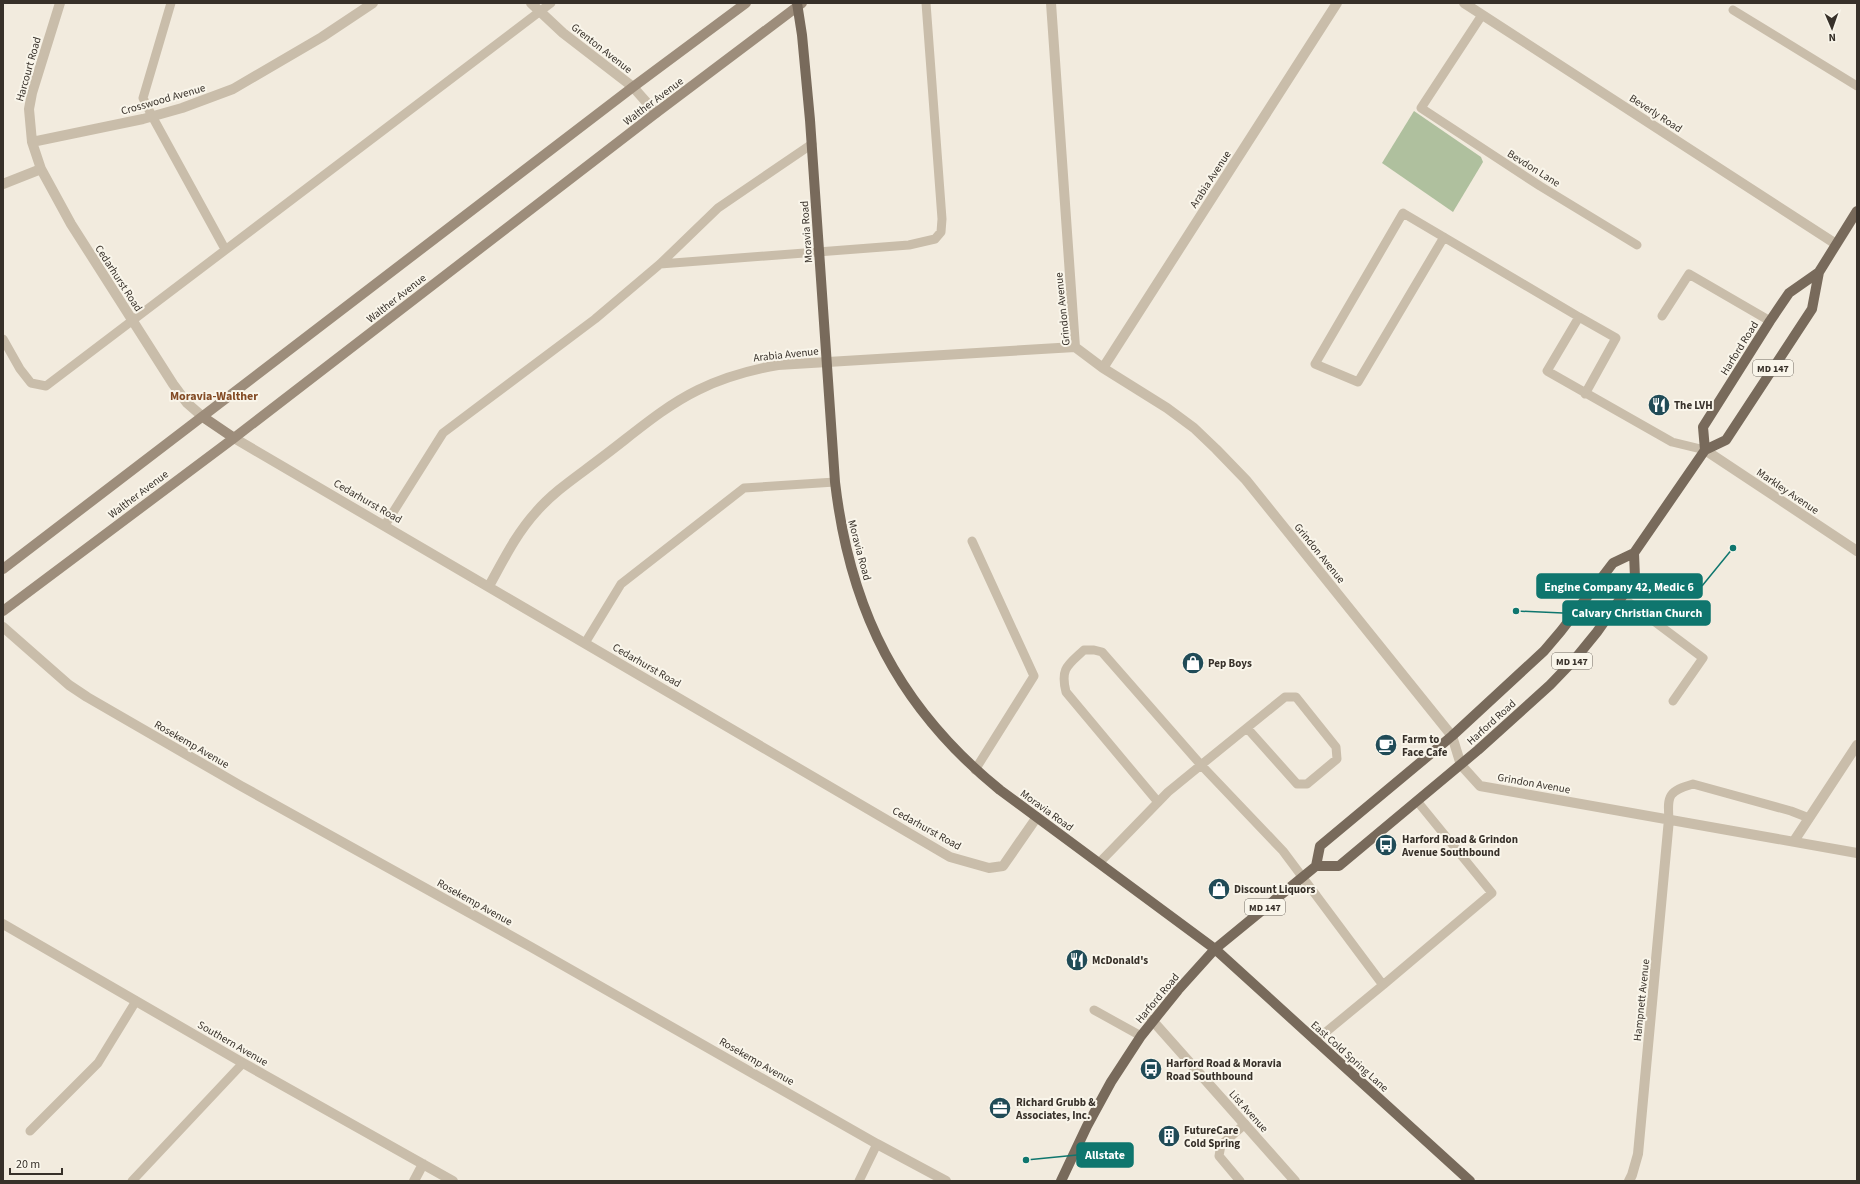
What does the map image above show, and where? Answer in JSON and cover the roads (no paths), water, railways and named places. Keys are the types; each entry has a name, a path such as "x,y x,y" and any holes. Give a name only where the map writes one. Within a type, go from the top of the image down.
{"main road":[{"name":"Walther Avenue","path":"3,569 633,87 746,3"},
{"name":"Walther Avenue","path":"3,611 234,438 799,4"},
{"name":"Moravia Road","path":"799,4 812,144 835,482 839,518 846,552 869,621 904,688 924,715 974,770 1215,949"},
{"name":"Harford Road","path":"1316,866 1320,846 1452,736 1544,651 1613,563 1634,553 1705,450 1726,440 1812,309 1819,272 1857,211"},
{"name":"Harford Road","path":"1705,450 1703,427 1770,321 1789,293 1819,272"},
{"path":"202,417 234,438"},
{"name":"Harford Road","path":"1061,1181 1098,1105 1141,1036 1152,1020 1215,949 1316,866 1339,866 1461,764 1550,685 1597,632 1623,598 1635,578 1634,553"},
{"name":"East Cold Spring Lane","path":"1215,949 1470,1181"}],"street":[{"name":"Harcourt Road","path":"32,142 29,109 32,93 60,3"},
{"name":"Crosswood Avenue","path":"32,142 152,116 182,108 233,89 322,37 373,3"},
{"name":"Grenton Avenue","path":"531,3 563,33 633,87 656,113"},
{"name":"Grindon Avenue","path":"1051,3 1075,347 1103,368 1168,408 1194,428 1241,475 1452,736 1461,764 1480,786 1857,852"},
{"name":"Arabia Avenue","path":"1103,368 1337,3"},
{"name":"Beverly Road","path":"1464,3 1836,244"},
{"name":"Cedarhurst Road","path":"32,142 41,169 70,224 178,390 187,402 202,417"},
{"path":"3,184 41,169"},
{"name":"Arabia Avenue","path":"489,586 518,534 536,511 557,491 672,406 696,391 748,370 778,365 1075,347"},
{"name":"Cedarhurst Road","path":"234,438 585,642 950,857 989,868 1002,866 1037,817"},
{"name":"Markley Avenue","path":"1705,450 1857,551"},
{"name":"Rosekemp Avenue","path":"3,627 69,685 87,698 241,786 517,939 877,1144 946,1181"},
{"path":"1794,841 1857,745"},
{"name":"Hampnett Avenue","path":"1629,1181 1638,1154 1670,819"},
{"name":"Southern Avenue","path":"3,924 243,1063 453,1181"},
{"name":"List Avenue","path":"1152,1020 1295,1181"},
{"path":"414,1181 423,1164"}],"lane":[{"path":"171,3 144,98 152,116 225,249"},
{"path":"3,339 20,369 31,383 46,386 551,3"},
{"path":"660,264 923,243 935,239 941,232 942,219 926,3"},
{"path":"1733,10 1857,86"},
{"name":"Bevdon Lane","path":"1482,15 1421,108 1540,186 1636,245"},
{"path":"385,526 442,433 595,319 660,264 718,208 812,144"},
{"path":"1444,237 1358,382 1315,364 1403,213 1444,237 1579,317 1616,338 1584,394"},
{"path":"1662,316 1689,274 1770,321"},
{"path":"1579,317 1547,371 1584,394 1672,442 1705,450"},
{"path":"585,642 620,584 744,488 835,482"},
{"path":"972,541 1034,676 974,770"},
{"path":"1623,598 1703,658 1674,701"},
{"path":"1158,802 1066,692 1063,679 1065,668 1084,650 1102,652 1201,765 1283,851 1383,985"},
{"path":"1099,863 1168,792 1285,697 1296,697 1336,747 1337,759 1307,784 1297,784 1247,728"},
{"path":"1670,819 1668,803 1670,796 1677,788 1693,784 1791,811 1809,818"},
{"path":"1315,1041 1492,893 1417,801"},
{"path":"30,1131 98,1063 136,1001"},
{"path":"1094,1010 1141,1036"},
{"path":"132,1181 243,1063"},
{"path":"1240,1181 1219,1156 1221,1145 1245,1124"},
{"path":"859,1181 877,1144"}],"place":[{"name":"The LVH","path":"1659,405"},
{"name":"Engine Company 42, Medic 6","path":"1733,548"},
{"name":"Calvary Christian Church","path":"1516,611"},
{"name":"Pep Boys","path":"1193,663"},
{"name":"Farm to Face Cafe","path":"1386,745"},
{"name":"Harford Road & Grindon Avenue Southbound","path":"1386,845"},
{"name":"Discount Liquors","path":"1219,889"},
{"name":"McDonald's","path":"1077,960"},
{"name":"Harford Road & Moravia Road Southbound","path":"1151,1069"},
{"name":"Richard Grubb & Associates, Inc.","path":"1000,1108"},
{"name":"FutureCare Cold Spring","path":"1169,1136"},
{"name":"Allstate","path":"1026,1160"}],"district":[{"name":"Moravia-Walther","path":"214,396"}]}
